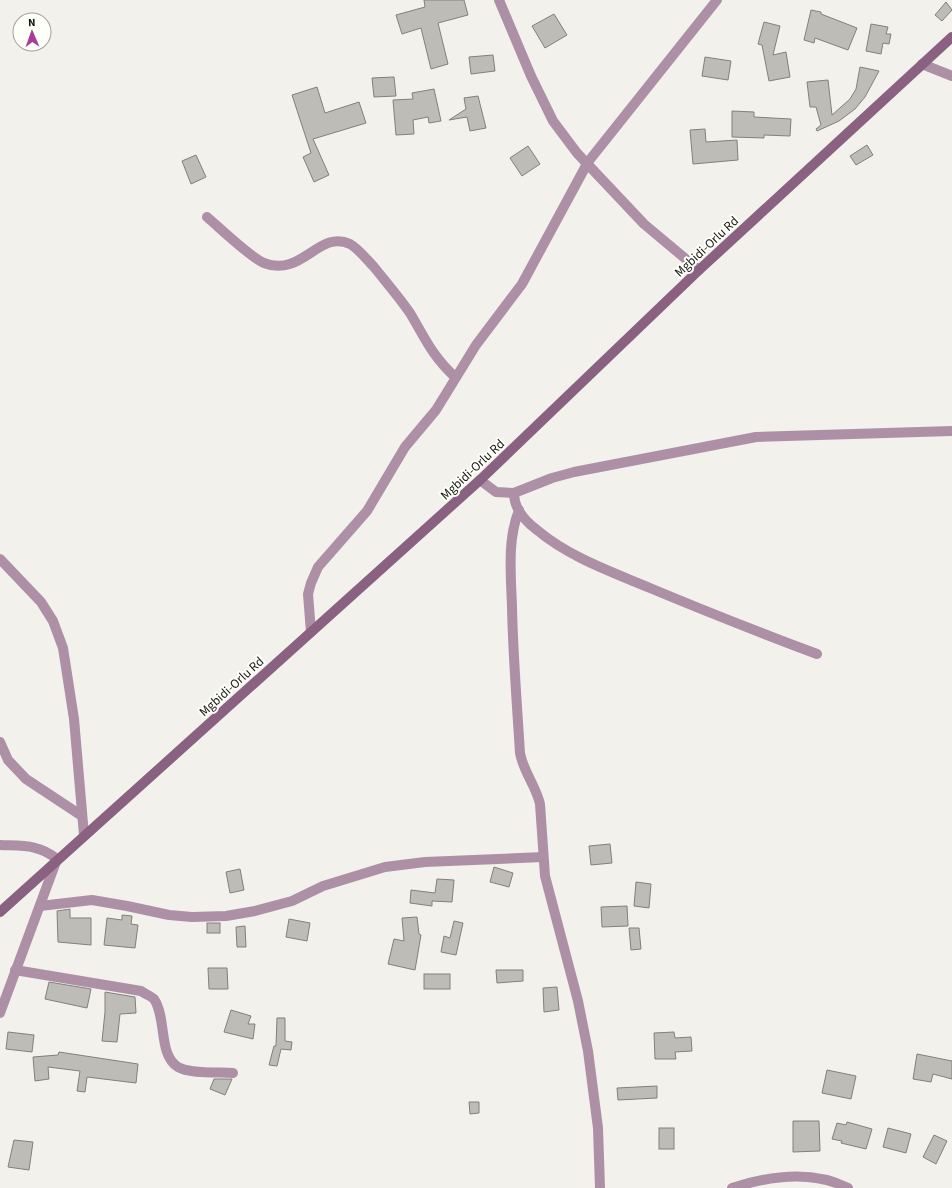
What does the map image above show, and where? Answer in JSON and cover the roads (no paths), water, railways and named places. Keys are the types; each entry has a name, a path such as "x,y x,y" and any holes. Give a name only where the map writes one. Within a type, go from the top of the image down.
{"main road":[{"name":"Mgbidi-Orlu Rd","path":"0,912 57,858 480,480 699,270 952,37"}],"street":[{"path":"499,0 531,76 553,121 577,153 588,162 644,224 699,270"},
{"path":"311,632 308,594 318,567 367,511 405,447 436,410 476,345 522,284 588,162 717,0"},
{"path":"922,64 952,76"},
{"path":"207,217 262,263 273,267 287,267 331,241 341,240 352,245 368,260 396,294 410,313 426,343 441,364 455,377"},
{"path":"480,480 496,492 514,493 552,478 574,472 756,437 952,431"},
{"path":"514,493 514,502 536,530 563,548 623,576 759,633 817,654"},
{"path":"519,510 512,536 511,578 520,753 521,761 537,792 540,804 543,857 546,876 578,1001 588,1051 598,1128 600,1188"},
{"path":"0,559 41,602 53,621 63,648 74,719 84,835"},
{"path":"0,742 8,760 26,779 82,816"},
{"path":"0,845 31,846 47,850 57,858 0,1013"},
{"path":"40,906 92,900 170,915 192,917 226,916 255,911 292,901 323,886 385,867 425,862 543,857"},
{"path":"15,970 141,991 153,998 159,1011 168,1057 178,1067 191,1070 233,1073"},
{"path":"732,1188 762,1180 793,1176 826,1179 848,1188"}]}
